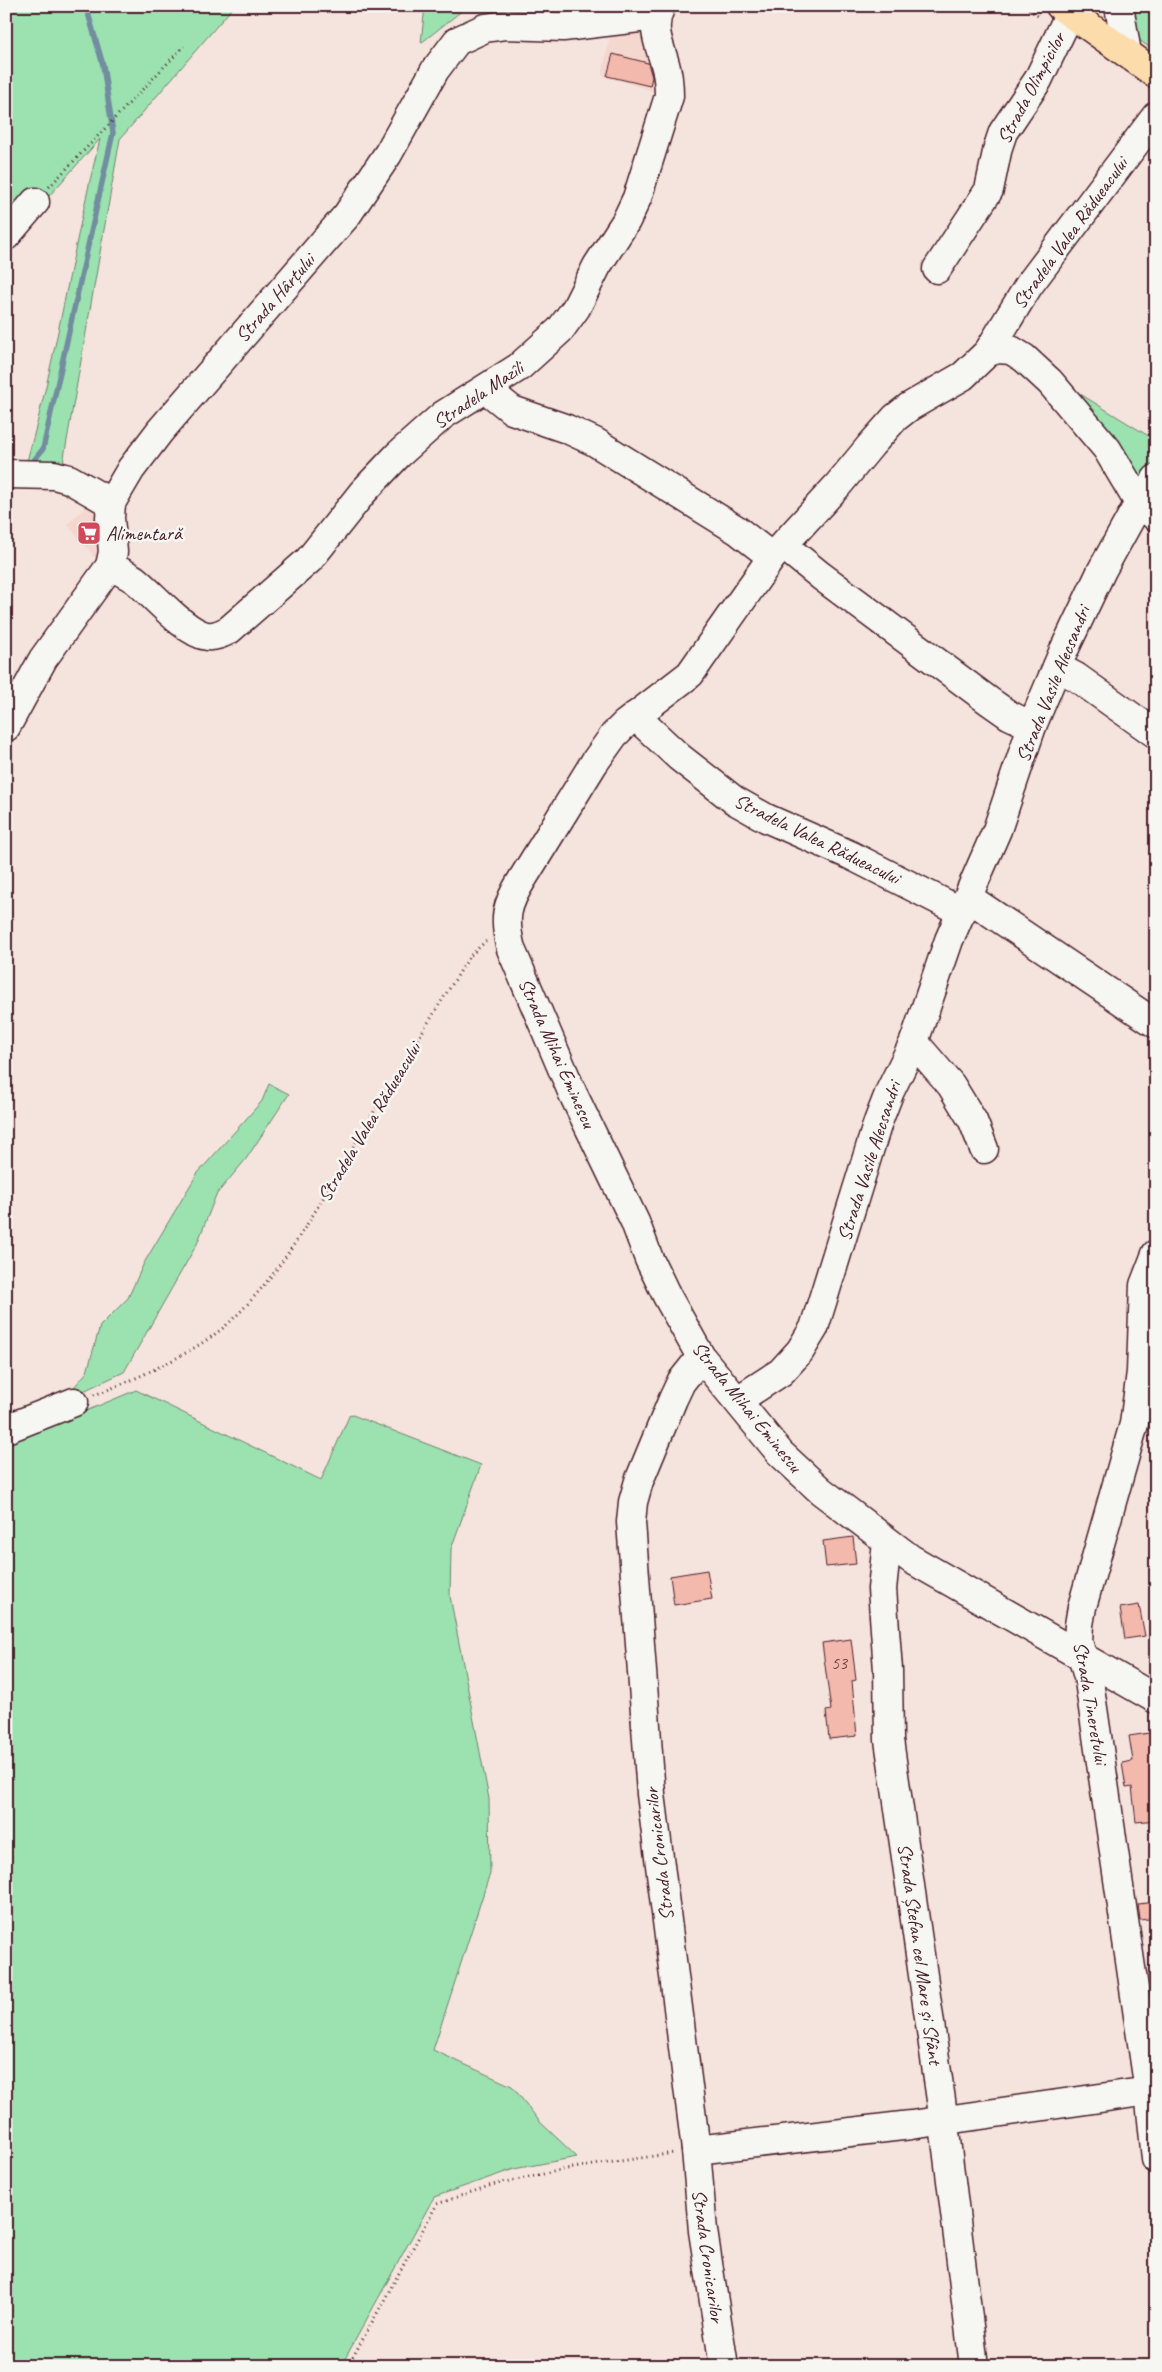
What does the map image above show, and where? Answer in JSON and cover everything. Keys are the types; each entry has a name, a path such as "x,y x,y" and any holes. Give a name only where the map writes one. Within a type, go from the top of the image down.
{"main road":[{"name":"Strada Olimpicilor","path":"1065,10 1156,74"}],"street":[{"path":"1119,6 1127,53"},
{"name":"Strada Olimpicilor","path":"937,269 989,190 1003,132 1038,80 1065,10"},
{"name":"Stradela Mazîli","path":"110,566 133,579 176,617 197,632 207,636 218,635 230,630 309,560 363,492 398,455 443,415 520,367 560,330 576,308 597,266 626,222 637,198 669,96 669,79 655,30 658,11"},
{"name":"Strada Hârțului","path":"110,566 113,552 110,518 112,503 131,469 160,431 347,215 388,154 434,70 457,41 485,28 506,25 563,27 658,11"},
{"name":"Stradela Valea Rădueacului","path":"507,930 506,913 511,897 594,763 614,735 635,716 690,674 778,551 895,418 923,398 943,390 963,376 988,352 1030,285 1156,116"},
{"path":"6,236 35,202"},
{"path":"988,352 998,349 1011,350 1024,358 1050,382 1107,449 1148,510"},
{"path":"486,389 512,410 567,429 595,442 737,530 821,576 989,701 1009,715 1032,726"},
{"path":"6,474 54,475 69,479 112,503"},
{"name":"Strada Vasile Alecsandri","path":"738,1400 781,1372 800,1351 814,1328 878,1122 890,1091 914,1042 946,948 997,830 1032,726 1102,570 1148,510 1156,479"},
{"path":"6,727 43,659 110,566"},
{"path":"1057,667 1076,677 1156,734"},
{"name":"Stradela Valea Rădueacului","path":"635,716 678,757 734,800 766,818 965,905"},
{"path":"965,905 1156,1024"},
{"name":"Strada Mihai Eminescu","path":"507,930 511,949 573,1094 635,1222 648,1259 701,1357 780,1453 799,1473 887,1542 966,1591 1156,1699"},
{"path":"914,1042 951,1085 973,1121 984,1149"},
{"name":"Strada Tineretului","path":"1156,1254 1144,1285 1141,1372 1134,1424 1082,1607 1078,1640 1089,1681 1152,2091 1156,2159"},
{"name":"Strada Cronicarilor","path":"701,1357 681,1382 673,1399 639,1481 633,1502 631,1522 650,1784 696,2150 703,2231 724,2366"},
{"path":"6,1429 74,1402"},
{"name":"Strada Ștefan cel Mare și Sfânt","path":"887,1542 882,1589 888,1670 889,1740 974,2366"},
{"path":"696,2150 942,2120 1152,2091"}],"path":[{"path":"35,202 184,46"},
{"name":"Stradela Valea Rădueacului","path":"74,1402 118,1386 185,1353 231,1321 264,1286 301,1235 388,1087 470,956 487,940 507,930"},
{"path":"348,2366 437,2204 492,2186 567,2169 696,2150"}],"shaded area":[{"path":"644,32 658,93 602,75 610,35"},
{"path":"91,502 103,523 100,564 67,524"}],"green space":[{"path":"6,6 234,6 120,139 63,463 27,461 38,421 100,139 6,244"},
{"path":"425,6 468,6 421,43"},
{"path":"1128,6 1156,6 1156,52 1132,35"},
{"path":"1077,392 1147,435 1156,438 1156,464 1140,487 1076,400"},
{"path":"269,1084 289,1094 246,1159 216,1195 197,1244 124,1372 62,1401 87,1372 100,1326 128,1298 144,1263 197,1174 262,1101"},
{"path":"136,1390 321,1480 350,1414 481,1465 451,1549 450,1596 489,1799 490,1873 433,2050 512,2086 540,2122 577,2157 514,2169 434,2197 341,2366 6,2366 6,1440 74,1416"}],"building":[{"path":"613,54 648,63 652,77 650,86 607,76"},
{"path":"853,1537 856,1564 826,1567 823,1541"},
{"path":"707,1570 712,1599 674,1605 670,1576"},
{"path":"1139,1605 1145,1636 1125,1639 1120,1608"},
{"path":"851,1639 856,1680 852,1681 857,1736 829,1739 826,1711 831,1710 822,1643"},
{"path":"1156,1732 1156,1820 1136,1822 1132,1787 1126,1788 1122,1763 1133,1761 1129,1736"},
{"path":"1156,1902 1156,1918 1140,1920 1138,1904"}],"waterway":[{"path":"35,459 43,449 113,133 103,65 86,6"}],"place":[{"name":"Alimentară","path":"89,533"}]}
